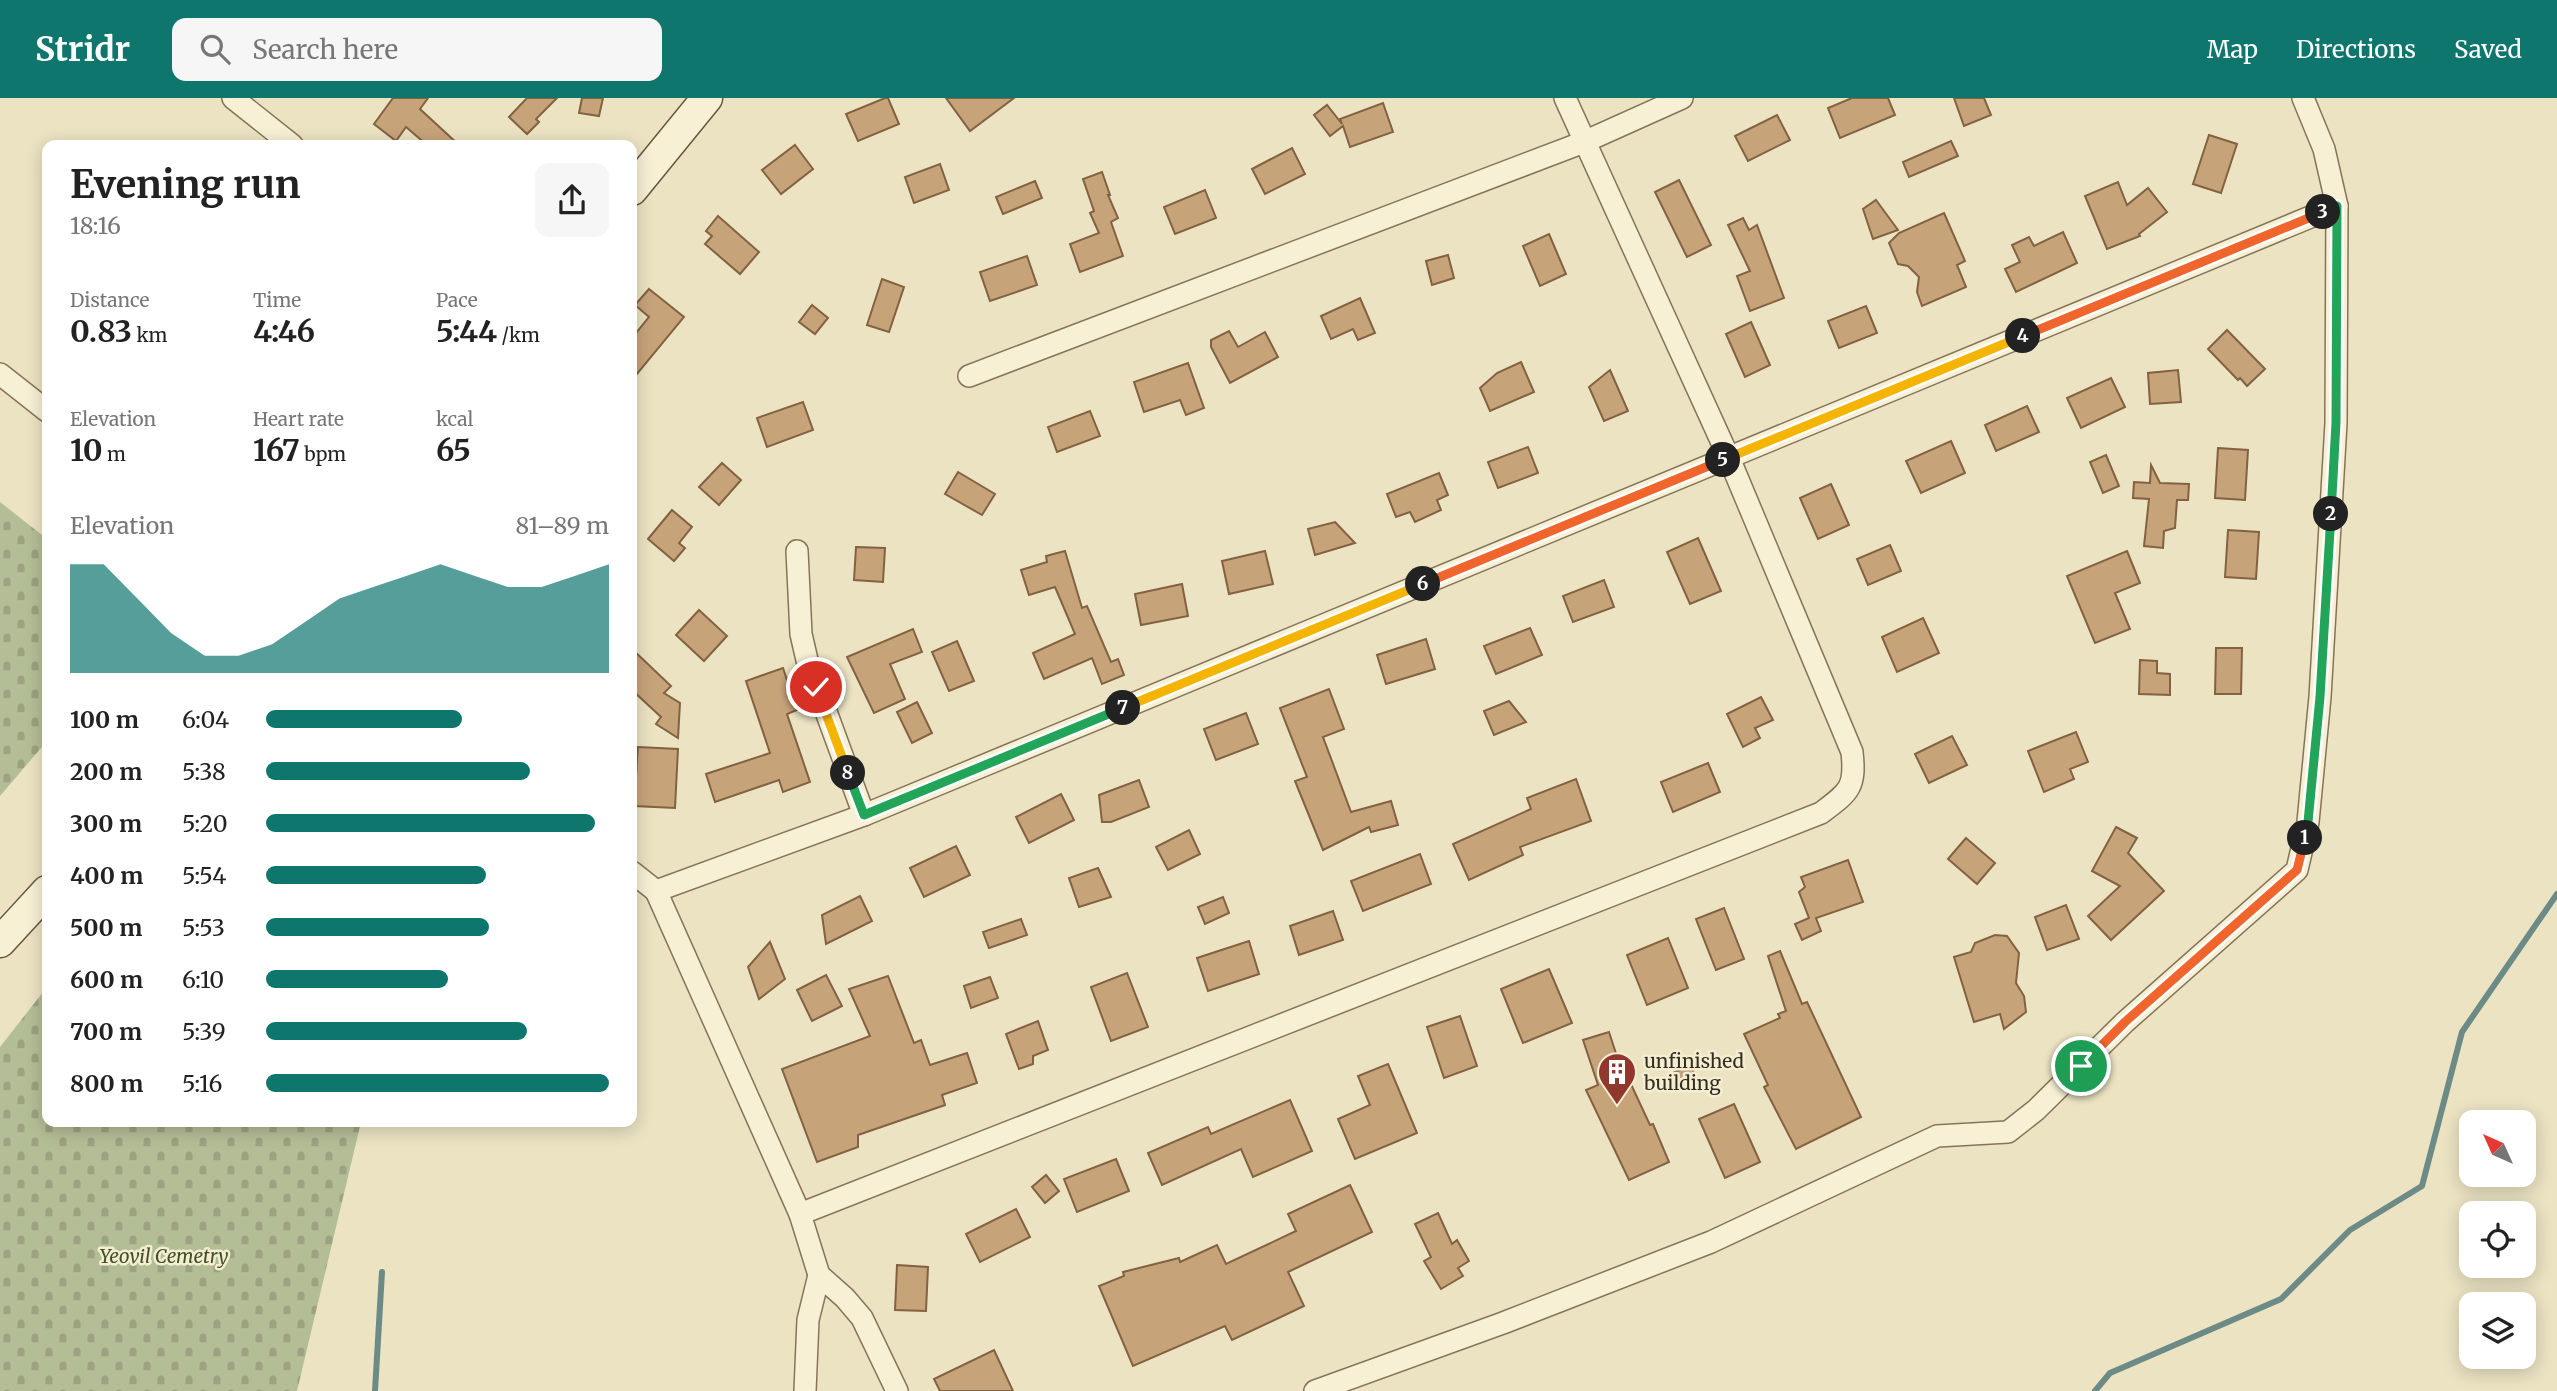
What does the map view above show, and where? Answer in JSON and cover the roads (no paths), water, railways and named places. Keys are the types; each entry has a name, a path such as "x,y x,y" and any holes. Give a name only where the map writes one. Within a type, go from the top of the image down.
{"street":[{"path":"233,98 286,140"},
{"path":"637,184 707,98"},
{"path":"800,1214 1822,813 1843,797 1854,776 1852,752 1729,457 1564,98"},
{"path":"970,376 1584,142 1682,98"},
{"path":"1315,1391 1503,1323 1711,1242 1937,1136 2008,1132 2036,1110 2125,1022 2297,870 2308,822 2321,684 2336,423 2337,206 2324,149 2303,98"},
{"path":"656,891 864,815 2337,206"},
{"path":"0,374 42,407"},
{"path":"797,551 801,634 807,660 864,815"},
{"path":"637,876 656,891 800,1214 819,1275 808,1320 805,1391"},
{"path":"0,942 42,896"},
{"path":"819,1275 845,1298 862,1318 897,1391"}],"waterway":[{"path":"2095,1391 2110,1373 2281,1299 2350,1230 2422,1186 2462,1032 2557,894"},
{"path":"375,1391 382,1272"}],"place":[{"name":"unfinished building","path":"1617,1106"}],"park label":[{"name":"Yeovil Cemetry","path":"164,1256"}]}
